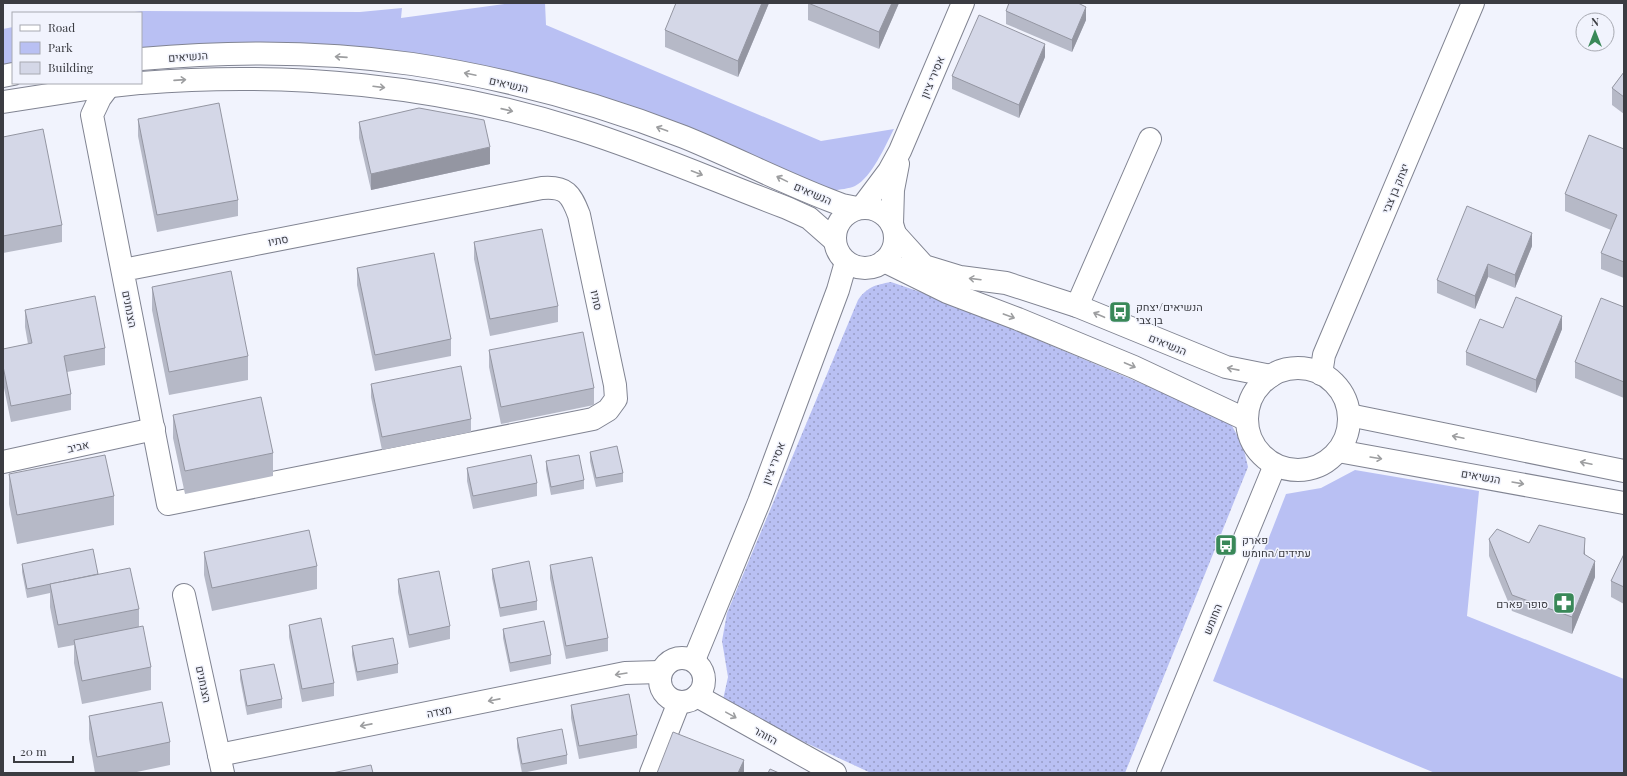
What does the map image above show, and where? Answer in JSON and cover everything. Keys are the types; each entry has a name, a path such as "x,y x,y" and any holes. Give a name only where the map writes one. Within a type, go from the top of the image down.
{"street":[{"name":"אסירי ציון","path":"860,208 889,171 900,151 963,3"},
{"name":"יצחק בן צבי","path":"1321,374 1324,355 1473,3"},
{"name":"הנשיאים","path":"142,59 204,54 251,53 305,55 411,64 469,74 530,88 631,118 684,137 828,200 842,205 860,208"},
{"path":"142,83 187,79 239,78 356,84 410,91 525,114 628,146 787,208 809,218 834,240"},
{"path":"3,102 130,84"},
{"path":"60,93 70,96 92,115 100,98 109,86"},
{"name":"הצנחנים","path":"92,115 168,504"},
{"path":"1077,306 1150,139"},
{"name":"אסירי ציון","path":"894,229 893,190 900,151"},
{"name":"סתיו","path":"123,270 542,188 555,187 566,192 573,200 579,215 615,385 616,399 608,410 593,419 168,504"},
{"path":"860,208 871,208 880,211 887,217 894,229 893,249 891,254 884,261 875,266 865,268 855,267 846,262 836,249 834,231 837,223 849,211 860,208"},
{"name":"הנשיאים","path":"894,229 924,266 960,277 1006,283 1077,306 1226,368 1271,376"},
{"path":"884,261 947,292 1134,366 1247,420"},
{"name":"אסירי ציון","path":"694,660 759,502 838,290 846,262"},
{"path":"1304,368 1321,374 1335,384 1345,398 1349,414 1347,434 1338,451 1327,461 1314,468 1300,470 1287,469 1275,465 1264,457 1255,446 1249,434 1247,420 1250,403 1258,387 1271,376 1287,369 1304,368"},
{"path":"1349,414 1624,471"},
{"name":"אביב","path":"3,462 154,429"},
{"name":"הנשיאים","path":"1338,451 1624,503"},
{"name":"החומש","path":"1148,773 1275,465"},
{"name":"הצנחנים","path":"184,595 221,764"},
{"path":"678,657 686,657 694,660 704,673 702,690 688,699 671,700 665,695 660,684 660,672 664,665 678,657"},
{"name":"מצדה","path":"221,764 625,673 660,672"},
{"path":"651,773 688,699"},
{"name":"הזוהר","path":"688,699 835,773"}],"green space":[{"path":"512,3 545,3 546,25 821,141 894,129 878,160 867,176 853,187 833,191 465,68 142,52 142,12 134,12 143,11 360,12 402,8 401,18"},
{"path":"12,27 12,66 3,68 3,29"},
{"path":"891,282 938,298 1214,414 1231,424 1243,446 1248,467 1125,773 871,773 722,704 728,677 722,641 727,613 858,300 868,289 880,284"},
{"path":"1355,470 1479,491 1467,616 1624,679 1624,773 1435,773 1213,681 1286,494 1321,488"}],"building":[{"path":"676,3 762,3 738,61 665,30"},
{"path":"808,3 892,3 879,32"},
{"path":"1009,3 1078,3 1086,7 1072,40 1006,11"},
{"path":"979,15 1045,44 1019,105 952,76"},
{"path":"1624,72 1624,97 1612,88"},
{"path":"219,103 238,200 157,215 138,119"},
{"path":"419,108 484,120 490,147 371,174 359,122"},
{"path":"43,129 62,225 3,236 3,137"},
{"path":"1589,135 1624,149 1624,262 1601,253 1617,215 1565,194"},
{"path":"1467,206 1532,233 1515,275 1488,264 1475,296 1437,280"},
{"path":"542,229 558,306 490,319 474,242"},
{"path":"434,253 451,339 375,355 357,268"},
{"path":"231,271 248,356 169,372 152,287"},
{"path":"95,296 105,348 64,356 71,394 11,406 3,366 3,349 32,343 25,310"},
{"path":"1516,297 1562,316 1536,380 1466,352 1480,319 1503,328"},
{"path":"1601,298 1624,307 1624,382 1575,362"},
{"path":"583,332 594,388 501,407 489,350"},
{"path":"461,366 471,419 382,437 371,384"},
{"path":"261,397 273,453 185,471 173,415"},
{"path":"617,446 623,473 596,478 590,452"},
{"path":"105,455 114,496 17,515 9,474"},
{"path":"531,455 537,483 473,496 467,468"},
{"path":"579,455 584,480 551,487 546,461"},
{"path":"1539,525 1585,538 1584,554 1595,561 1572,617 1512,595 1489,539 1497,529 1529,543"},
{"path":"309,530 317,566 212,588 204,552"},
{"path":"93,549 98,574 27,589 22,564"},
{"path":"1624,554 1624,587 1611,581"},
{"path":"592,557 608,638 566,646 550,565"},
{"path":"529,561 537,601 500,608 492,569"},
{"path":"130,568 139,609 58,625 50,584"},
{"path":"439,571 450,626 409,635 398,579"},
{"path":"321,618 334,683 302,689 289,625"},
{"path":"544,621 551,655 510,663 503,629"},
{"path":"143,626 151,667 82,681 74,640"},
{"path":"393,638 398,664 357,672 352,646"},
{"path":"274,664 282,699 247,706 240,670"},
{"path":"629,694 637,735 579,746 571,705"},
{"path":"162,702 170,742 97,757 89,716"},
{"path":"562,729 567,755 522,764 517,738"},
{"path":"673,732 744,760 738,773 657,773"},
{"path":"371,765 373,773 332,773"},
{"path":"770,769 779,773 768,773"}],"place":[{"name":"הנשיאים/יצחק בן צבי","path":"1120,312"},
{"name":"פארק עתידים/החומש","path":"1226,545"},
{"name":"סופר פארם","path":"1564,603"}]}
